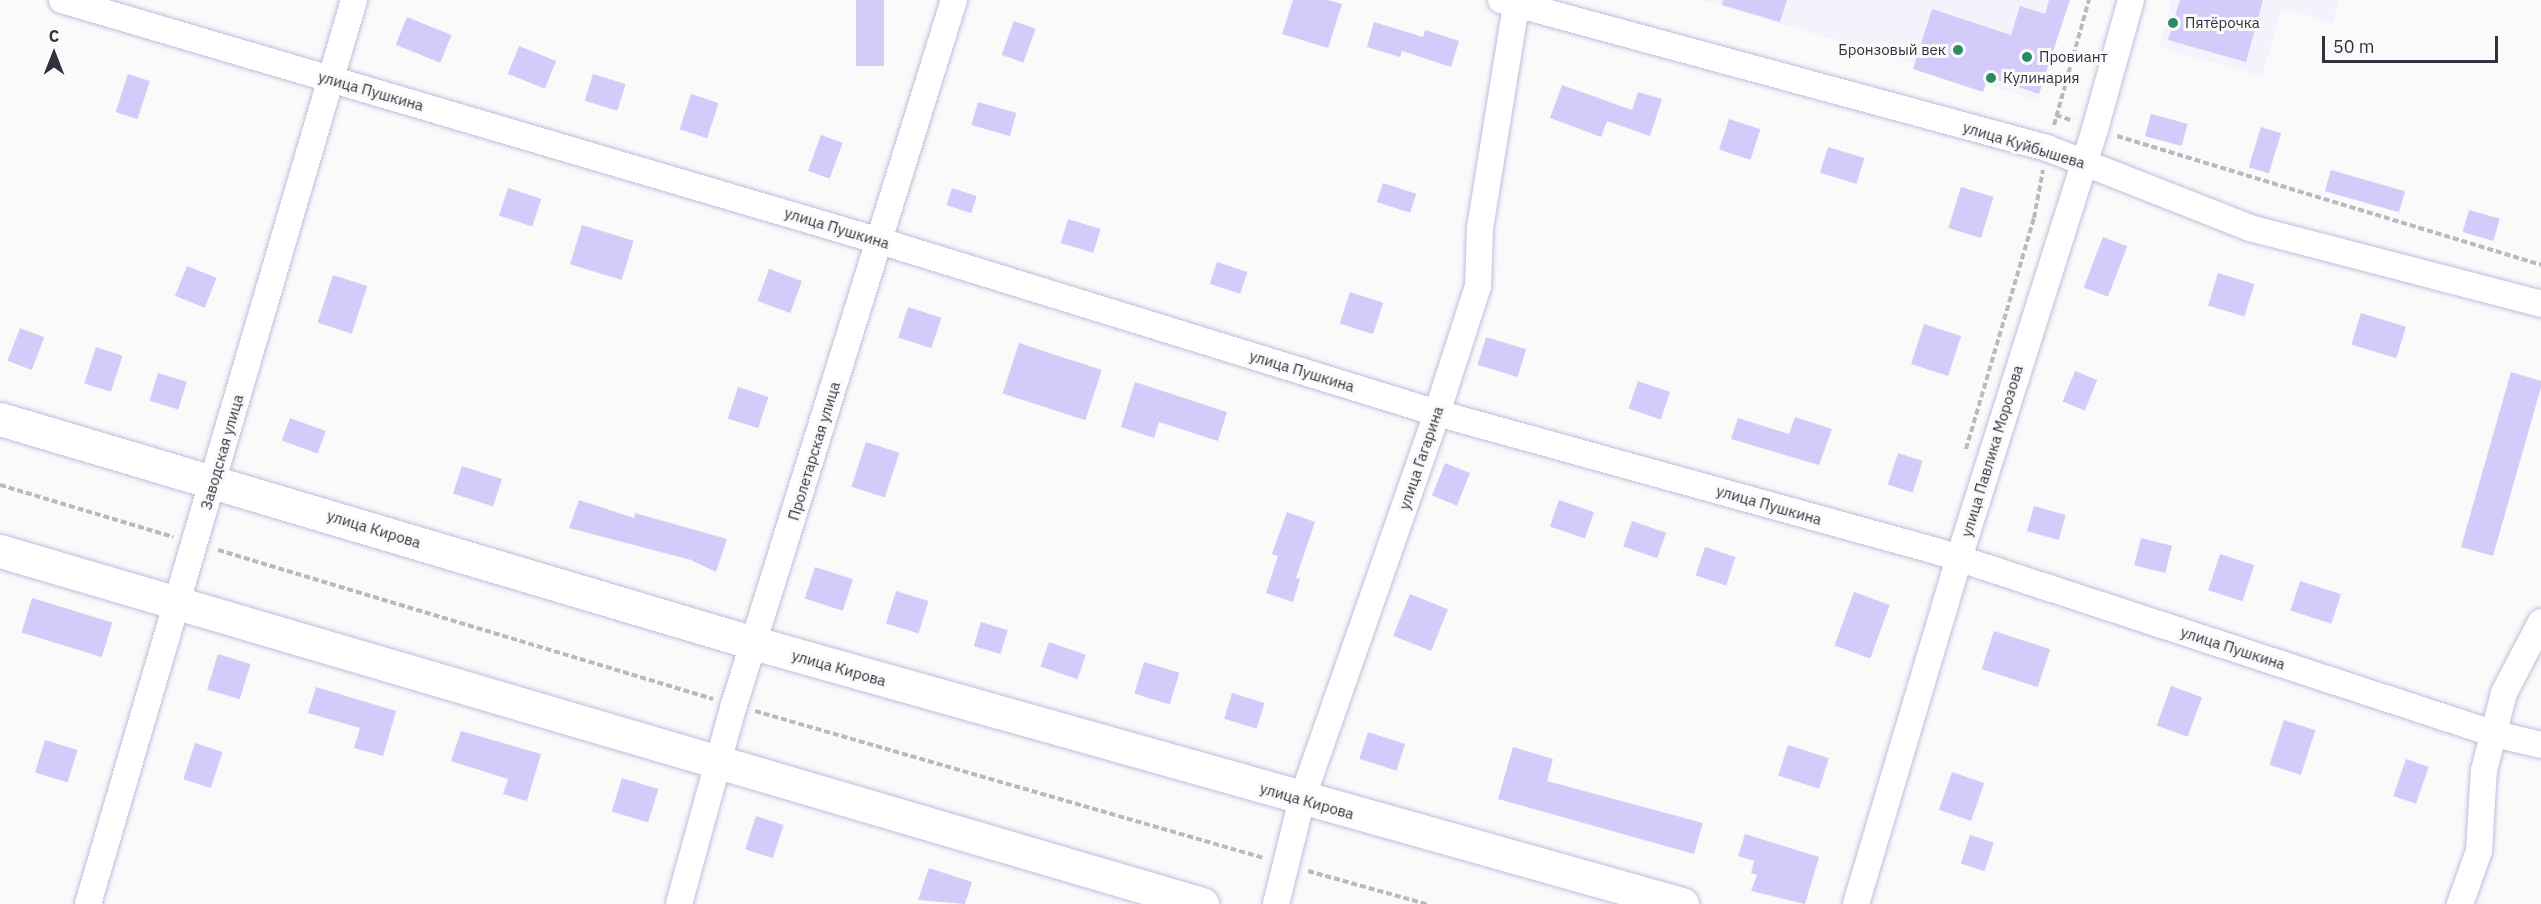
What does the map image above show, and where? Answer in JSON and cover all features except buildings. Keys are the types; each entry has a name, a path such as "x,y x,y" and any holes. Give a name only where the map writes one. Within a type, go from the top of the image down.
{"main road":[{"name":"улица Кирова","path":"0,419 754,643 1302,800 1682,904"},
{"path":"0,551 1202,904"}],"street":[{"name":"улица Пушкина","path":"62,0 880,241 1437,413 1959,558 2495,734 2541,745"},
{"name":"Заводская улица","path":"88,904 174,602 214,481 329,78 354,0"},
{"name":"Пролетарская улица","path":"679,904 718,760 954,0"},
{"name":"улица Павлика Морозова","path":"1856,904 1959,558 2095,129 2131,0"},
{"name":"улица Куйбышева","path":"1511,2 2047,148 2250,228 2541,304"},
{"name":"улица Гагарина","path":"1276,904 1302,800 1437,413 1478,286 1480,228 1511,2"},
{"path":"2460,904 2479,851 2484,770 2504,693 2541,622"}],"path":[{"path":"1963,459 2034,218 2047,148 2090,0"},
{"path":"2056,115 2095,129 2541,265"}],"shaded area":[{"path":"1701,0 2066,0 2037,100"},
{"path":"2172,0 2339,0 2333,24 2282,8 2262,76 2159,47"}],"place":[{"name":"Пятёрочка","path":"2173,23"},
{"name":"Бронзовый век","path":"1958,50"},
{"name":"Провиант","path":"2027,57"},
{"name":"Кулинария","path":"1991,78"}]}
